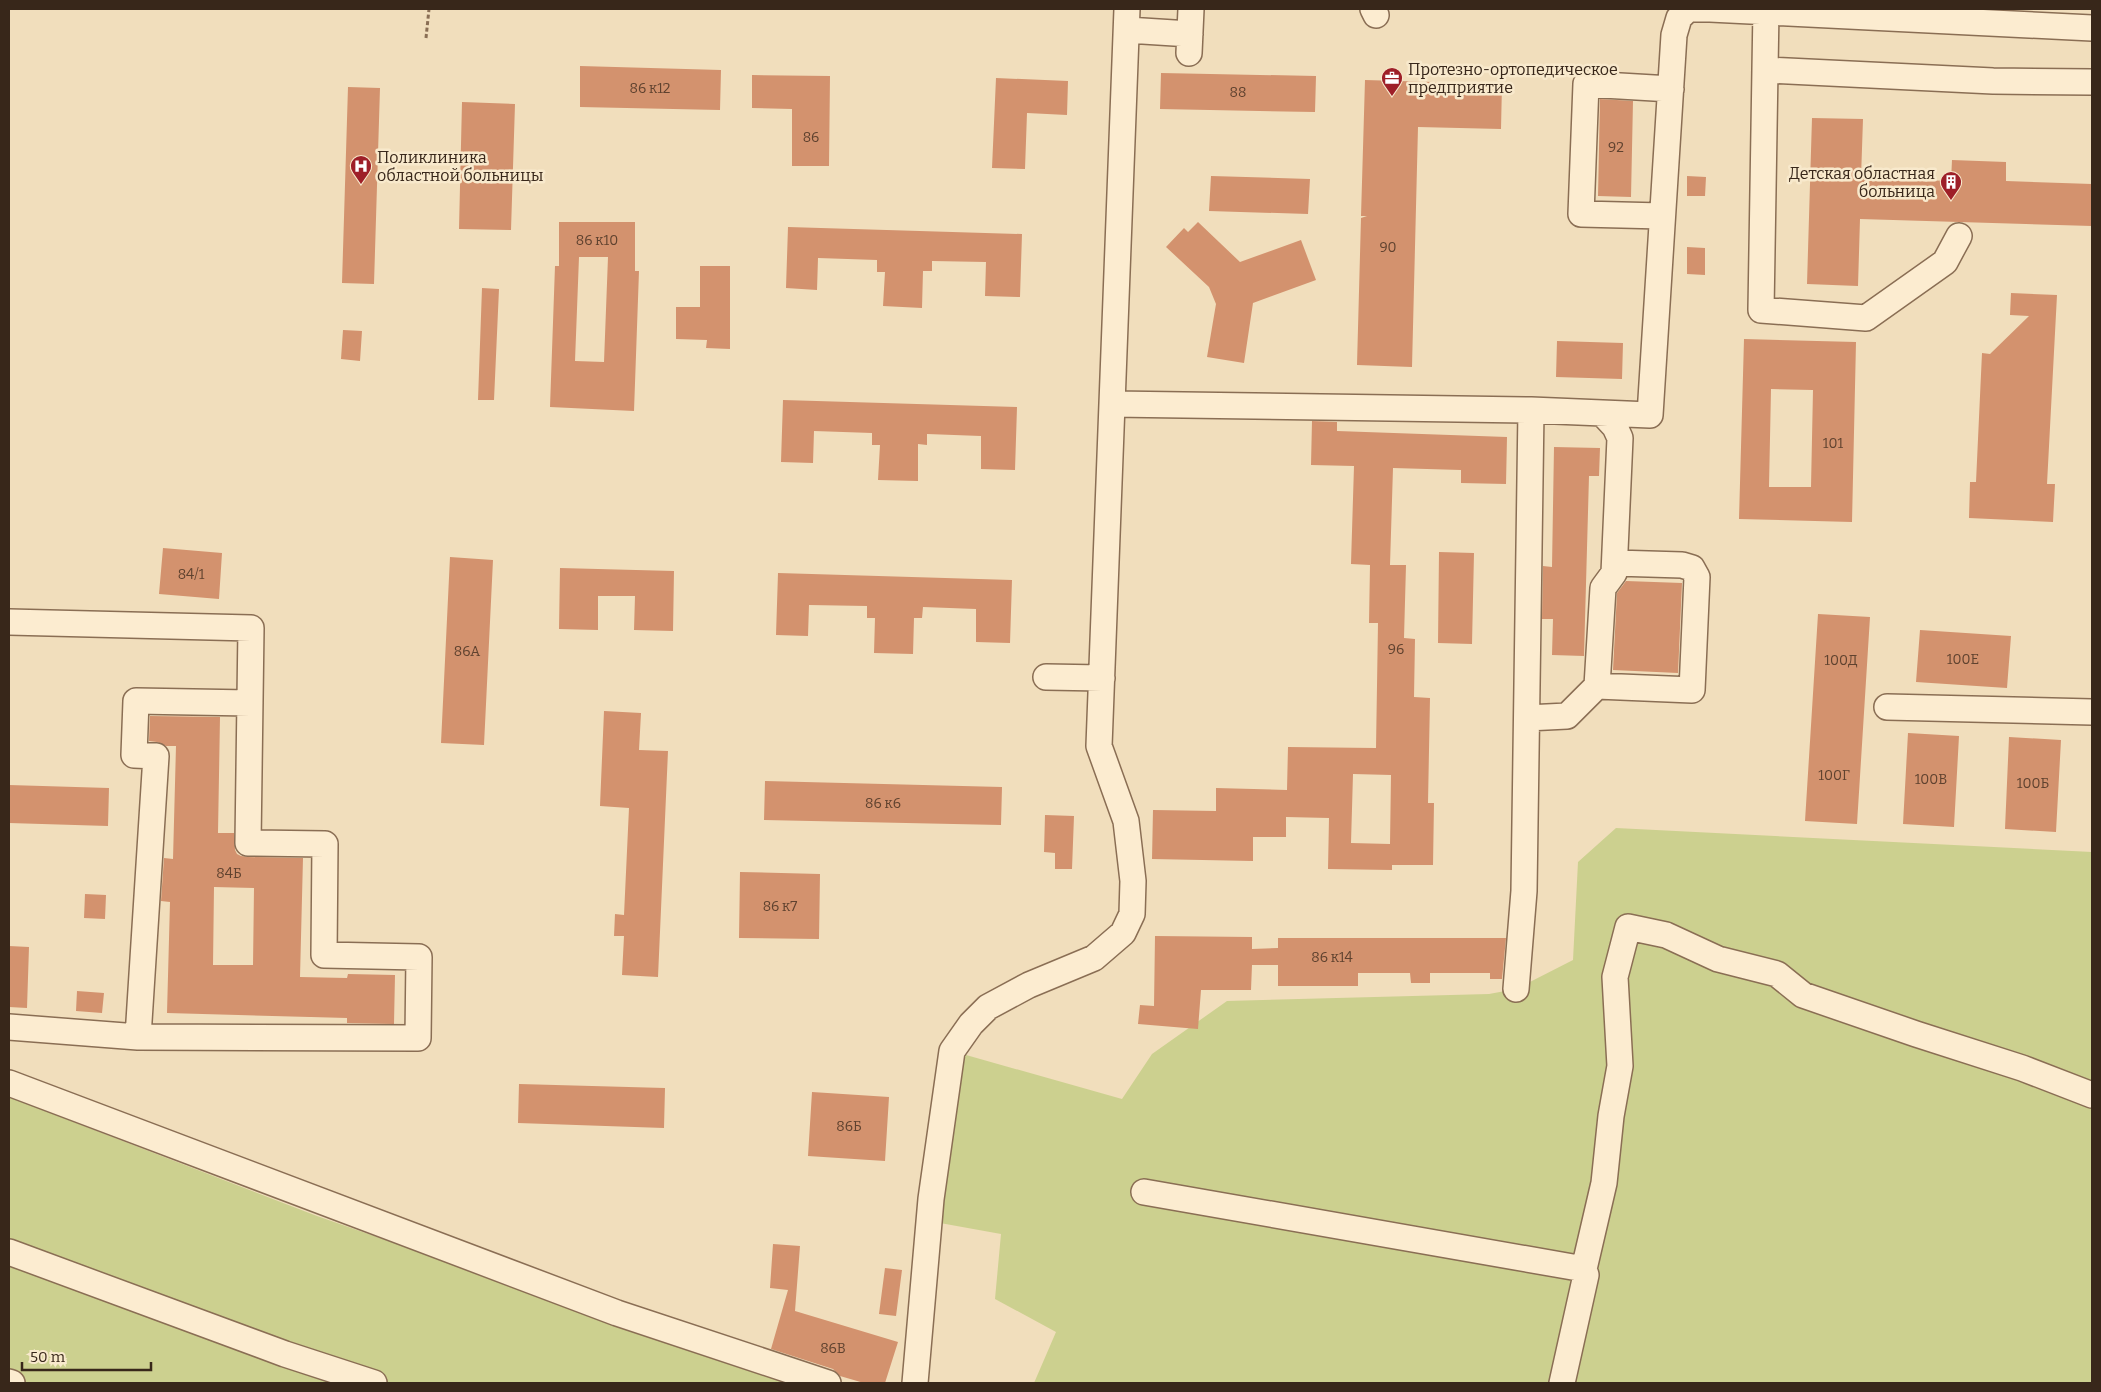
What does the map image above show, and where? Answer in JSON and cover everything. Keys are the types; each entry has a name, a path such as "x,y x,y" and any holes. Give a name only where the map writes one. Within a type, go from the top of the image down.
{"street":[{"path":"915,1383 931,1199 952,1051 971,1024 988,1007 1028,985 1094,958 1123,933 1132,914 1133,881 1126,821 1099,746 1127,20 1189,44 1191,9"},
{"path":"1113,404 1531,410 1650,415 1674,35 1679,18 1688,9 1706,9"},
{"path":"1710,9 2049,17 2092,28"},
{"path":"1766,10 1762,310 1866,318 1944,262 1959,236"},
{"path":"1766,70 1993,81 2092,82"},
{"path":"1662,216 1581,214 1586,84 1671,88"},
{"path":"1516,989 1524,891 1531,410"},
{"path":"1527,718 1567,716 1597,686 1603,588 1614,573 1620,438 1615,427 1602,412"},
{"path":"1597,686 1692,690 1697,577 1692,568 1682,565 1614,563"},
{"path":"9,622 251,628 248,843 325,844 324,955 419,957 418,1038 138,1037 9,1027"},
{"path":"1046,677 1102,678"},
{"path":"138,1037 156,756 134,755 136,701 250,703"},
{"path":"1886,708 2092,712"},
{"path":"1562,1383 1586,1276 1584,1269 1604,1184 1611,1116 1620,1066 1615,977 1628,927 1666,935 1718,959 1777,974 1803,995 2022,1068 2092,1095"},
{"path":"9,1084 617,1313 828,1383"},
{"path":"1144,1192 1584,1269"},
{"path":"9,1252 285,1354 374,1383"}],"path":[{"path":"426,38 429,9"}],"green space":[{"path":"1616,828 2092,852 2092,1383 1034,1383 1056,1332 995,1299 1001,1234 929,1221 952,1051 1122,1099 1152,1054 1227,1001 1489,994 1516,989 1573,960 1578,862"},
{"path":"9,1093 53,1114 317,1216 614,1320 822,1383 9,1383"}],"building":[{"path":"580,66 721,70 720,110 580,107"},
{"path":"1161,73 1316,76 1315,112 1160,109"},
{"path":"752,75 830,76 829,166 792,166 792,109 752,108"},
{"path":"996,78 1068,81 1067,115 1027,113 1025,169 992,168"},
{"path":"1365,80 1502,84 1501,129 1418,127 1412,367 1357,365 1361,218 1367,216 1361,216"},
{"name":"Поликлиника областной больницы","path":"348,87 380,88 374,284 342,283"},
{"path":"1600,99 1633,101 1631,197 1598,196"},
{"path":"462,102 515,104 511,230 459,229"},
{"name":"Детская областная больница","path":"1812,118 1863,119 1861,178 1951,181 1952,160 2006,162 2006,181 2092,184 2092,226 1860,219 1858,286 1807,284"},
{"path":"1211,176 1310,179 1308,214 1209,211"},
{"path":"1687,176 1706,177 1705,196 1687,196"},
{"path":"559,222 635,222 635,271 639,271 634,411 550,407 555,266 559,266","holes":["579,257 608,257 604,362 575,361"]},
{"path":"1198,222 1240,262 1301,240 1316,280 1253,303 1244,363 1207,357 1216,304 1209,287 1166,247 1184,228 1188,232"},
{"path":"788,227 1022,234 1020,297 985,296 986,262 932,261 932,271 923,271 922,308 883,306 885,272 877,272 877,260 818,258 817,290 786,288"},
{"path":"1687,247 1705,248 1705,275 1687,274"},
{"path":"700,266 730,266 730,349 706,348 707,340 676,339 676,307 700,307"},
{"path":"482,288 499,289 494,400 478,400"},
{"path":"2011,293 2057,295 2047,484 2055,484 2053,522 1969,518 1970,482 1976,482 1982,353 1990,354 2029,316 2010,315"},
{"path":"343,330 362,331 360,361 341,359"},
{"path":"1744,339 1856,342 1852,522 1739,519","holes":["1771,389 1813,390 1811,487 1769,487"]},
{"path":"1557,341 1623,343 1622,379 1556,377"},
{"path":"783,400 1017,407 1015,470 981,469 981,436 927,434 927,445 918,444 918,481 878,480 880,445 872,445 872,433 814,431 813,463 781,462"},
{"path":"1312,421 1337,422 1337,431 1507,437 1506,484 1461,483 1461,470 1393,468 1390,565 1406,565 1404,638 1415,639 1414,697 1430,698 1428,803 1434,803 1433,865 1392,865 1392,870 1328,869 1329,818 1286,817 1286,837 1253,837 1253,861 1152,859 1153,810 1216,811 1216,788 1287,790 1288,747 1376,748 1378,623 1369,623 1370,565 1351,564 1354,466 1311,465","holes":["1353,774 1391,775 1390,844 1351,843"]},
{"path":"1554,447 1600,448 1599,476 1589,476 1584,656 1552,655 1553,619 1542,619 1543,566 1552,567"},
{"path":"163,548 222,553 219,599 159,594"},
{"path":"1439,552 1474,553 1472,644 1438,643"},
{"path":"450,557 493,560 484,745 441,743"},
{"path":"560,568 674,571 673,631 634,630 635,596 598,596 598,630 559,629"},
{"path":"778,573 1012,580 1010,643 976,642 976,609 923,607 922,618 914,618 913,654 874,653 875,618 867,618 867,606 809,605 808,636 776,635"},
{"path":"1626,581 1682,583 1678,673 1613,670 1617,593"},
{"path":"1818,614 1870,617 1857,824 1805,821"},
{"path":"1920,630 2011,636 2007,688 1916,682"},
{"path":"604,711 641,713 639,750 668,751 658,977 622,975 624,936 614,936 615,914 624,915 629,808 600,806"},
{"path":"150,716 220,717 218,833 234,833 235,850 241,856 303,858 300,977 347,978 348,974 395,975 394,1024 347,1023 347,1018 167,1013 170,902 161,901 164,858 173,859 176,746 166,746 149,741","holes":["214,887 254,888 253,965 213,965"]},
{"path":"1908,733 1959,736 1954,827 1903,824"},
{"path":"2009,737 2061,740 2056,832 2005,829"},
{"path":"765,781 1002,787 1001,825 764,820"},
{"path":"9,785 109,788 108,826 9,823"},
{"path":"1045,815 1074,816 1072,869 1055,869 1055,853 1044,852"},
{"path":"740,872 820,874 819,939 739,938"},
{"path":"85,894 106,895 105,919 84,918"},
{"path":"1155,936 1252,937 1252,949 1278,948 1278,938 1506,938 1502,979 1490,979 1490,973 1430,973 1430,983 1411,983 1410,973 1358,973 1358,986 1278,986 1278,965 1252,965 1251,990 1201,990 1198,1029 1138,1024 1140,1005 1154,1006"},
{"path":"9,946 29,947 27,1008 9,1007"},
{"path":"77,991 104,993 102,1013 76,1011"},
{"path":"519,1084 665,1088 664,1128 518,1123"},
{"path":"812,1092 889,1097 885,1161 808,1156"},
{"path":"773,1244 800,1246 795,1311 898,1342 885,1383 864,1383 840,1376 833,1369 771,1349 788,1290 770,1288"},
{"path":"885,1268 902,1270 896,1316 879,1314"}],"place":[{"name":"Протезно-ортопедическое предприятие","path":"1392,97"},
{"name":"Поликлиника областной больницы","path":"361,185"},
{"name":"Детская областная больница","path":"1951,201"}]}
